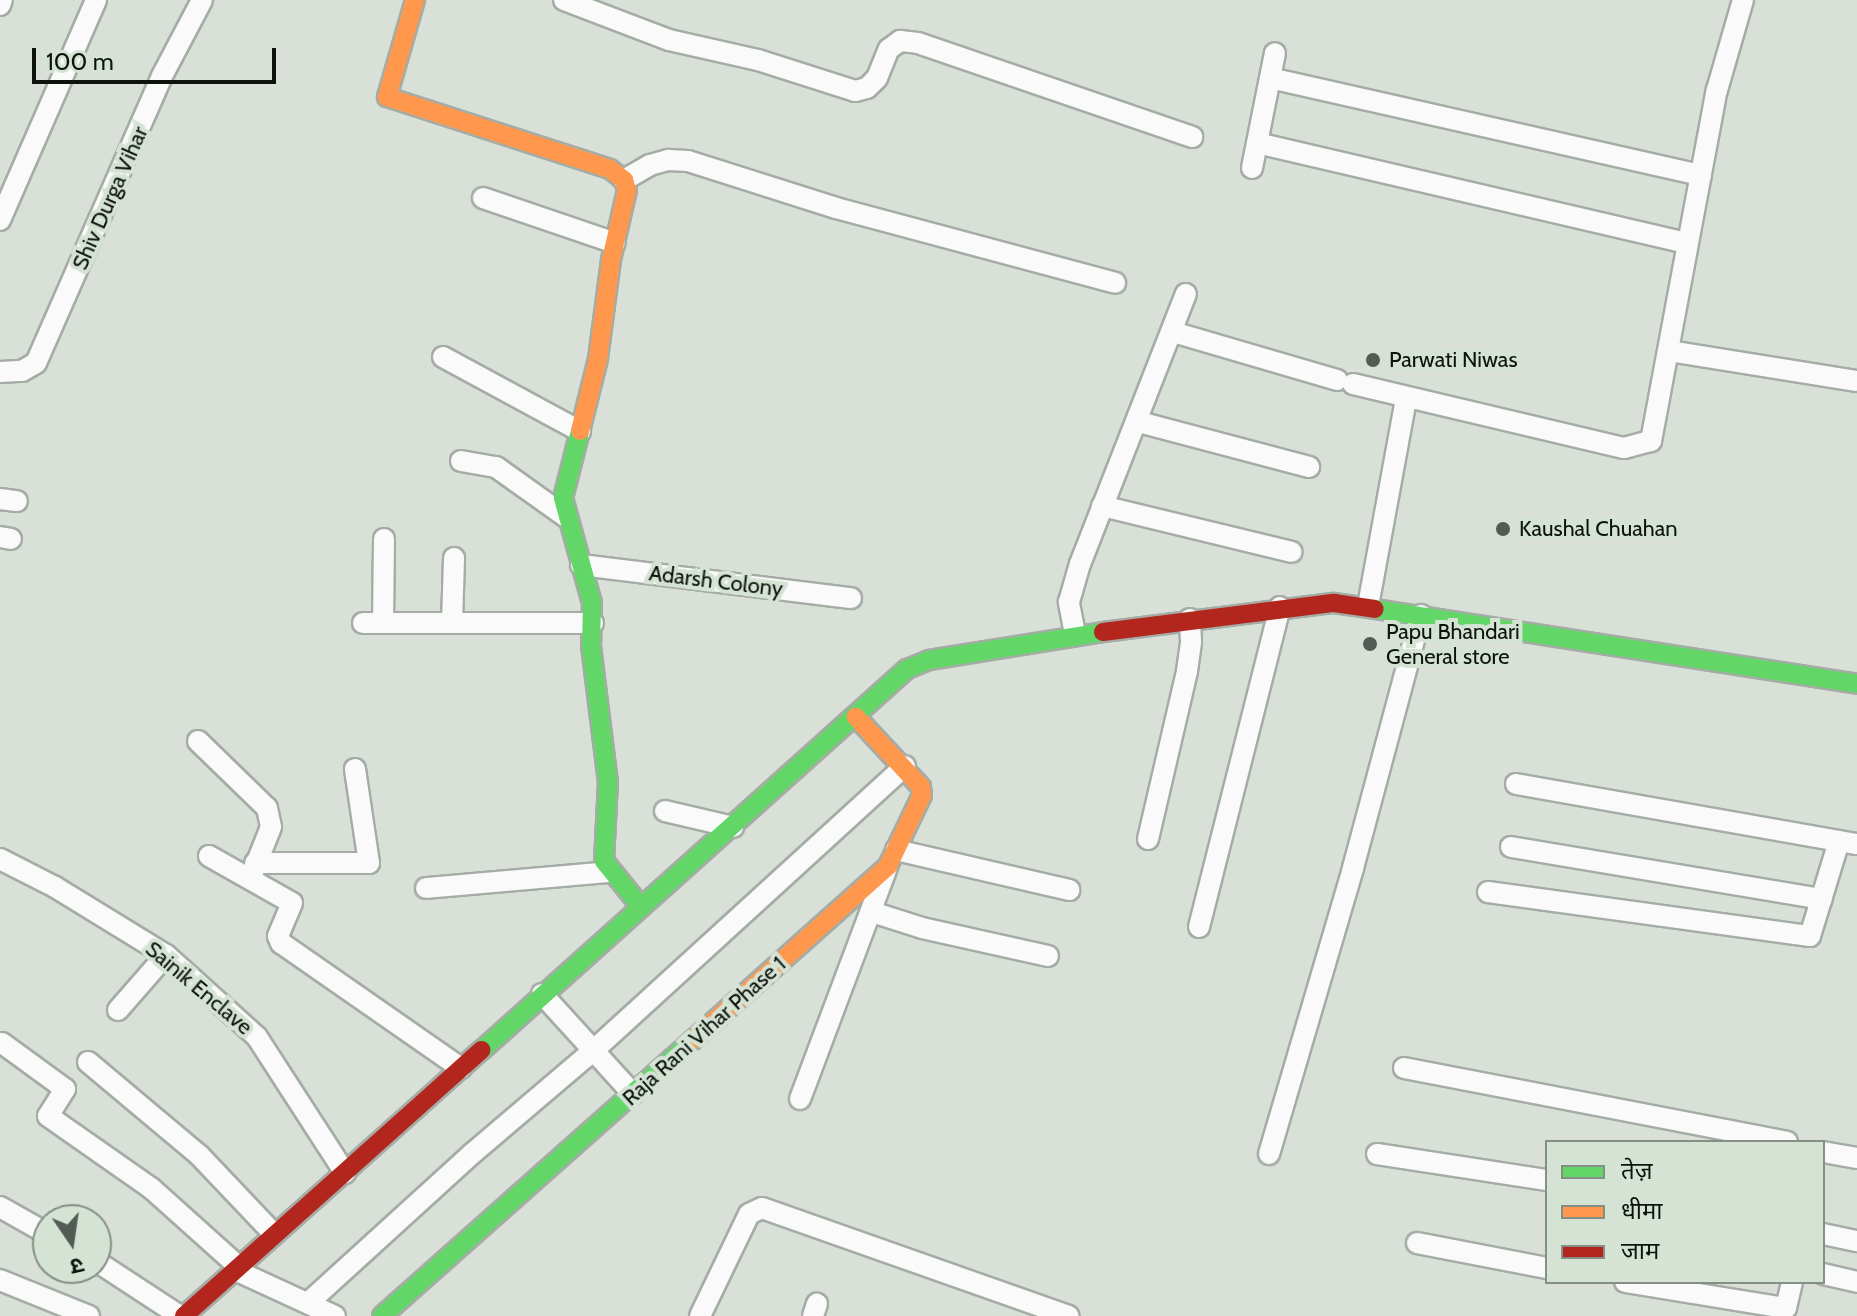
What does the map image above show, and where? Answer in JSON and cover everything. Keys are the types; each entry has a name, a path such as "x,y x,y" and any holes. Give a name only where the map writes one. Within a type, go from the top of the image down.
{"street":[{"path":"0,220 96,0"},
{"name":"Shiv Durga Vihar","path":"0,372 22,371 36,363 162,76 202,0"},
{"path":"415,0 387,97 610,169 624,180 627,190 615,243 606,318 563,498 592,603 591,646 608,782 602,851 609,872 641,907"},
{"path":"564,0 669,40 758,60 855,91 867,88 877,78 889,49 900,41 918,43 1192,137"},
{"path":"1173,332 1406,398 1624,448 1638,447 1651,441 1717,90 1743,0"},
{"path":"1252,168 1275,53"},
{"path":"1270,78 1701,175"},
{"path":"1257,143 1688,243"},
{"path":"624,180 650,165 668,160 688,161 836,208 1115,283"},
{"path":"483,198 615,243"},
{"path":"1073,626 1069,602 1102,506 1139,422 1186,294"},
{"path":"1669,351 1857,381"},
{"path":"443,357 580,431"},
{"path":"1368,606 1406,398"},
{"path":"1139,422 1309,467"},
{"path":"461,461 496,467 566,517"},
{"path":"1102,506 1292,552"},
{"path":"384,539 373,623 593,623"},
{"path":"452,623 454,558"},
{"name":"Adarsh Colony","path":"581,565 851,598"},
{"path":"112,1271 182,1316 907,669 929,660 1073,626 1190,619 1334,603 1857,684"},
{"path":"1199,927 1280,607"},
{"path":"1269,1154 1353,868 1421,615"},
{"path":"1148,839 1187,671 1190,619"},
{"name":"Raja Rani Vihar Phase 1","path":"382,1316 633,1094 892,858 922,795 921,787 905,766 856,717"},
{"path":"198,741 267,808 271,827 253,871"},
{"path":"308,1303 461,1163 594,1050 905,766"},
{"path":"253,871 369,863 355,769"},
{"path":"1488,892 1810,936 1822,899 1848,843 1516,784"},
{"path":"665,811 733,827"},
{"path":"1511,847 1822,899"},
{"path":"209,856 253,871 292,903 278,936 281,943 461,1068"},
{"path":"800,1099 892,858 1069,890"},
{"name":"Sainik Enclave","path":"0,859 55,887 166,955 257,1037 345,1173"},
{"path":"426,888 609,872"},
{"path":"872,912 922,928 1048,956"},
{"path":"118,1010 166,955"},
{"path":"542,994 633,1094"},
{"path":"2,1043 65,1089 48,1116 151,1188 236,1268 335,1316"},
{"path":"88,1062 199,1155 273,1233"},
{"path":"1404,1068 1777,1140"},
{"path":"1825,1152 1857,1158"},
{"path":"1377,1154 1545,1180"},
{"path":"0,1207 32,1225"},
{"path":"700,1316 749,1214 762,1208 1069,1316"},
{"path":"1825,1234 1857,1241"},
{"path":"1417,1243 1545,1268"},
{"path":"1825,1274 1857,1282"},
{"path":"0,1280 89,1316"},
{"path":"1637,1284 1786,1308 1792,1284"}],"traffic: fast":[{"path":"580,431 563,498 592,603 591,646 608,782 604,861 641,907"},
{"path":"1375,609 1857,684"},
{"path":"482,1050 907,669 929,660 1103,632"},
{"path":"382,1316 694,1039"}],"traffic: slow":[{"path":"415,0 387,97 610,169 624,180 627,190 611,260 598,359 580,431"},
{"path":"694,1039 888,866 922,795 921,787 856,717"}],"traffic: jam":[{"path":"1103,632 1334,603 1375,609"},
{"path":"184,1316 482,1050"}],"place":[{"name":"Parwati Niwas","path":"1373,360"},
{"name":"Kaushal Chuahan","path":"1503,529"},
{"name":"Papu Bhandari General store","path":"1370,644"}]}
